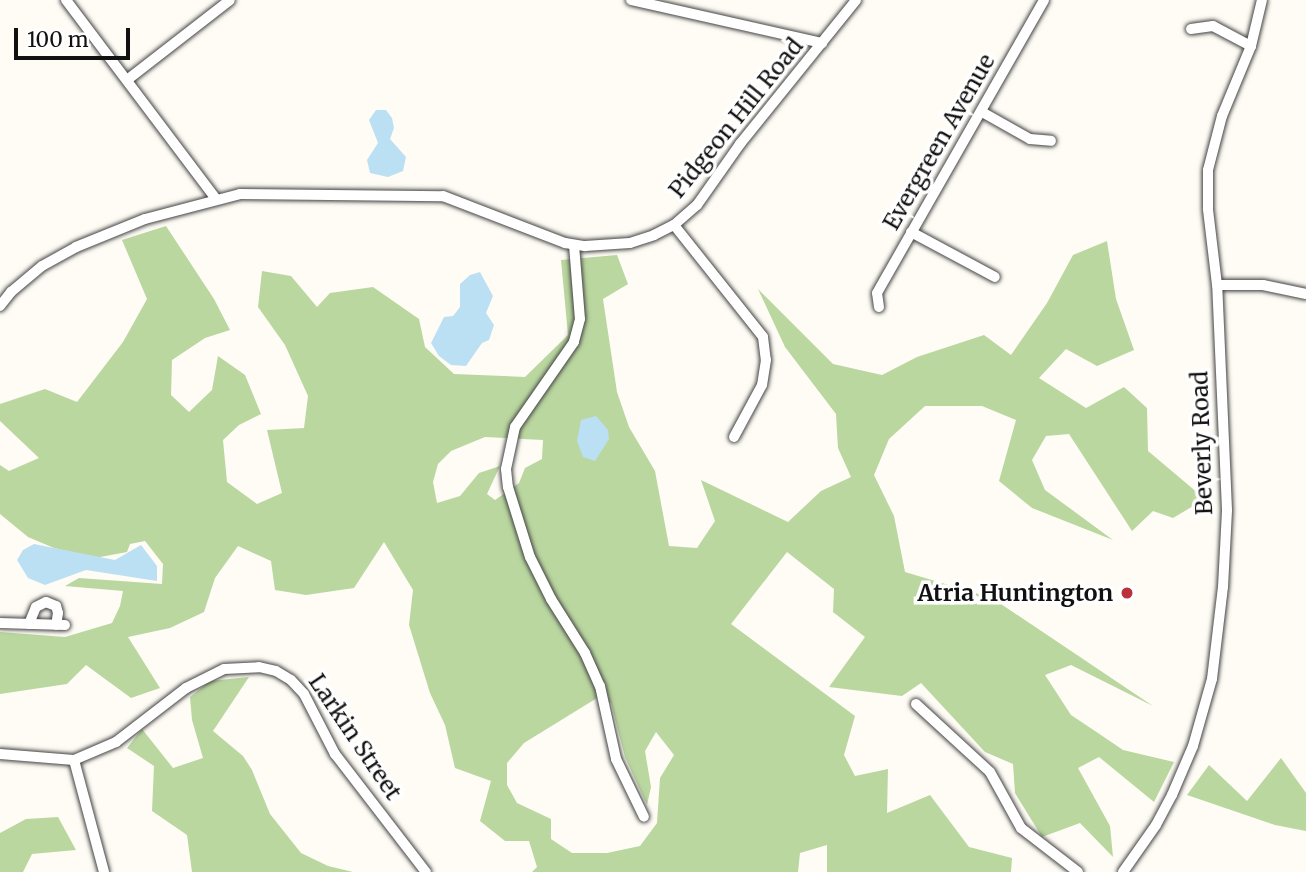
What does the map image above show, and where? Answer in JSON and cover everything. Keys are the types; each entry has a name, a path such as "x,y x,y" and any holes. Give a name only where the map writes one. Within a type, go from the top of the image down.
{"street":[{"path":"66,0 216,199"},
{"path":"127,79 230,0"},
{"path":"631,0 663,4 822,43"},
{"name":"Pidgeon Hill Road","path":"0,306 24,280 56,257 145,219 216,199 261,192 443,196 574,245 605,247 630,243 674,225 697,205 740,144 856,0"},
{"name":"Evergreen Avenue","path":"879,306 877,293 1044,0"},
{"name":"Beverly Road","path":"1123,872 1156,825 1172,795 1193,746 1212,680 1226,539 1217,285 1208,209 1208,170 1219,125 1251,46 1262,0"},
{"path":"1191,29 1213,26 1251,46"},
{"path":"982,111 1030,139 1051,141"},
{"path":"674,225 763,337 766,360 762,385 734,437"},
{"path":"911,232 995,277"},
{"path":"574,245 580,319 574,342 514,427 506,469 508,487 530,557 600,686 616,759 644,817"},
{"path":"1217,285 1263,285 1306,295"},
{"path":"0,623 29,624 60,625 56,606 46,602 36,607 29,624"},
{"name":"Larkin Street","path":"0,754 74,760 116,742 186,688 215,673 259,667 276,671 304,694 335,754 426,872"},
{"path":"916,704 990,772 1014,818 1030,838 1078,872"},
{"path":"74,760 104,872"}],"green space":[{"path":"166,226 214,299 230,330 205,338 172,360 171,395 189,412 212,390 218,356 245,375 261,414 239,425 223,440 227,482 257,504 282,493 267,430 304,428 308,396 285,345 258,307 262,271 291,276 317,307 330,293 373,287 419,319 425,347 454,374 525,377 568,335 561,260 617,255 628,284 603,299 617,392 629,427 655,471 669,546 697,548 715,521 701,480 788,522 821,491 851,477 838,448 836,414 785,347 758,289 833,364 882,375 917,357 984,335 1011,355 1047,303 1073,255 1107,241 1116,299 1134,350 1097,366 1066,349 1039,378 1086,408 1124,387 1147,408 1148,451 1205,499 1173,518 1153,511 1132,531 1069,434 1046,436 1032,460 1045,490 1113,540 1032,508 999,481 1016,420 982,406 925,406 889,439 874,475 894,516 905,572 992,598 1153,706 1071,665 1045,675 1071,715 1123,750 1174,762 1154,802 1099,757 1078,768 1110,826 1113,857 1080,823 1042,837 1015,793 1013,764 985,752 921,683 902,696 829,687 865,637 833,612 834,589 787,552 731,624 855,716 844,755 855,776 888,769 887,813 930,795 969,847 1012,858 1011,872 827,872 827,845 800,853 798,872 532,872 537,867 529,841 505,841 480,821 491,781 455,768 445,725 430,693 409,625 413,590 384,542 354,588 306,595 275,590 271,561 238,546 215,578 204,612 170,628 128,637 160,688 131,698 86,665 67,684 0,694 0,632 65,637 112,623 123,591 65,586 79,578 162,584 163,564 145,541 130,544 127,552 95,558 54,548 28,537 0,514 0,465 9,471 39,458 0,421 0,404 45,389 77,402 123,342 147,299 122,240","holes":["485,437 543,440 542,459 525,468 519,483 495,500 487,494 500,466 479,473 460,496 437,503 433,482 438,464 451,451","597,698 611,703 625,757 647,805 651,787 645,751 656,732 674,755 660,778 657,823 640,846 607,853 572,853 551,839 551,819 517,803 507,785 507,763 524,743"]},
{"path":"249,677 213,731 243,756 252,770 270,814 301,853 328,866 353,872 192,872 187,835 152,811 154,766 127,748 142,729 173,768 203,758 192,720 190,697 210,681"},
{"path":"1281,758 1306,793 1306,831 1275,825 1187,795 1209,765 1247,801"},
{"path":"58,817 76,850 32,854 23,872 0,872 0,833 26,819"}],"water":[{"path":"376,110 386,110 392,118 394,128 390,139 406,157 403,171 388,177 370,173 367,160 378,143 369,120"},
{"path":"480,272 493,296 486,313 494,325 489,340 482,343 466,366 451,365 439,356 431,343 444,317 453,316 460,307 460,284 470,275"},
{"path":"596,416 608,430 609,439 595,461 583,457 577,441 581,420"},
{"path":"34,544 115,560 141,545 157,566 157,581 86,570 45,585 28,578 17,560 23,550"}],"place":[{"name":"Atria Huntington","path":"1127,593"}]}
